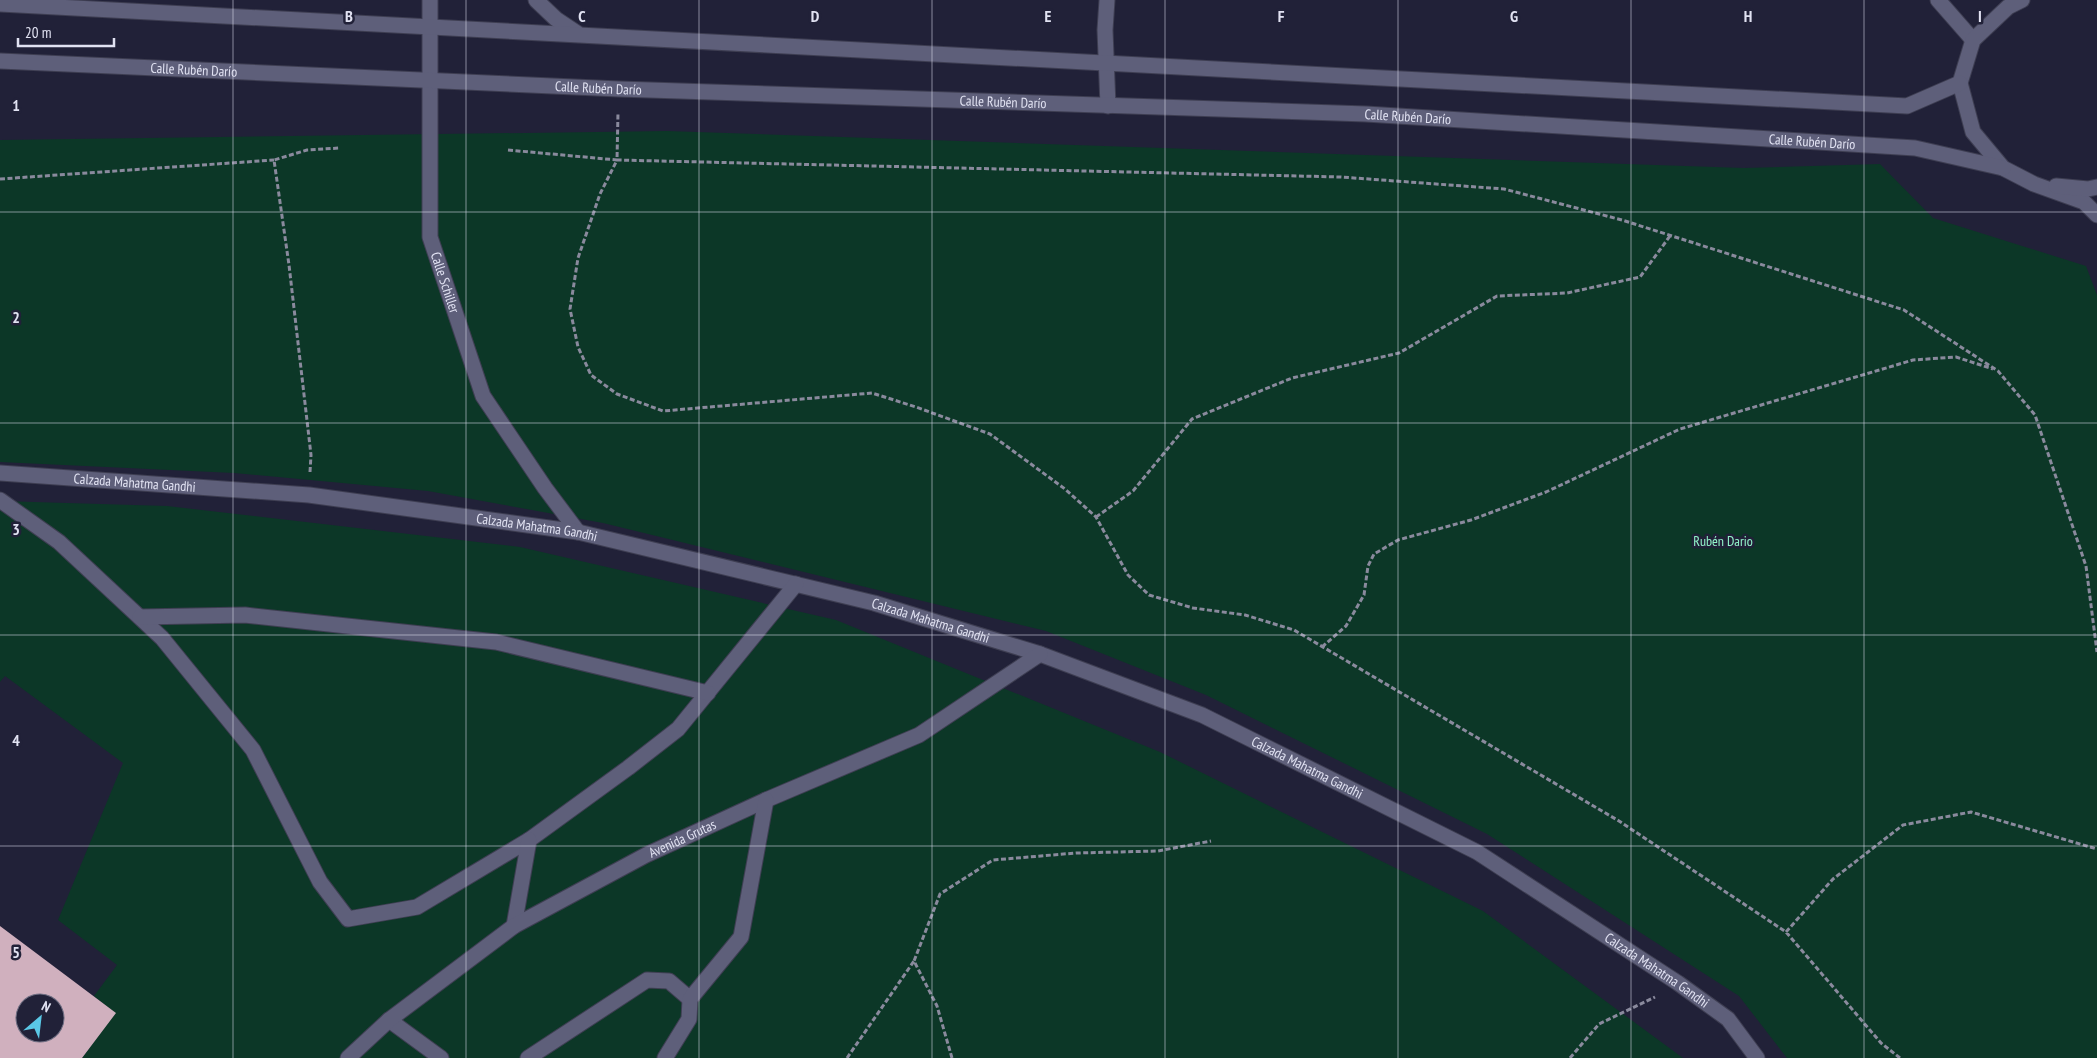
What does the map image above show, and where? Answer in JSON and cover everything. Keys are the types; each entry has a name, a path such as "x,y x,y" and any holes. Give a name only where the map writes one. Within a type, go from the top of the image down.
{"street":[{"path":"536,0 556,19 578,34"},
{"path":"1107,0 1105,30 1108,62 1108,106"},
{"path":"1938,0 1973,40"},
{"path":"2022,0 2004,4 1973,40 1960,83 1973,132 2003,168 2034,184 2084,202 2097,215"},
{"name":"Calle Schiller","path":"430,2 430,237 483,396 545,488 578,532"},
{"path":"0,4 1907,106 1960,83"},
{"name":"Calle Rubén Darío","path":"0,60 619,89 1366,114 1915,148 2003,168"},
{"path":"2034,184 2088,189 2097,187"},
{"name":"Calzada Mahatma Gandhi","path":"0,473 309,495 578,532 874,603 1040,654 1202,715 1477,852 1678,983 1728,1019 1756,1058"},
{"path":"0,500 59,542 162,638 253,750 320,882 348,919 417,907 529,840 678,729 796,584"},
{"path":"140,617 245,615 496,642 708,693"},
{"name":"Avenida Grutas","path":"348,1058 389,1020 514,926 646,855 766,800 919,735 1040,654"},
{"path":"664,1058 689,1018 690,999 741,936 766,800"},
{"path":"514,926 529,840"},
{"path":"528,1058 647,980 669,981 690,999"},
{"path":"389,1020 441,1058"}],"path":[{"path":"619,89 617,160 600,194 578,258 570,309 578,347 591,375 617,394 663,411 872,394 990,434 1065,489 1096,518 1128,575 1149,595 1193,608 1245,615 1294,630 1618,821 1786,932 1881,1043 1900,1058"},
{"path":"0,179 274,160 307,150 340,148"},
{"path":"508,150 617,160 1311,176 1398,181 1504,189 1622,220 1904,310 1998,371 2035,415 2086,566 2097,652"},
{"path":"274,160 290,265 311,454 309,495"},
{"path":"1096,518 1133,491 1192,418 1292,378 1399,353 1497,296 1567,293 1640,277 1670,236"},
{"path":"1322,647 1346,626 1364,594 1368,566 1374,554 1398,540 1471,520 1546,492 1680,429 1913,360 1956,357 1998,371"},
{"path":"1786,932 1833,879 1903,825 1971,812 2097,849"},
{"path":"847,1058 914,961 940,894 992,860 1076,853 1158,850 1211,841"},
{"path":"914,961 937,1006 952,1058"},
{"path":"1570,1058 1599,1024 1653,999 1678,983"}],"green space":[{"name":"Rubén Dario","path":"667,131 1744,168 1880,164 1933,218 2086,266 2097,295 2097,1058 1787,1058 1739,996 1487,834 1206,695 1046,631 603,523 428,491 234,473 0,462 0,140"},
{"path":"0,501 167,506 520,547 836,620 1160,752 1483,911 1683,1058 82,1058 115,1013 94,996 117,965 58,920 123,763 5,676 0,682"}],"building":[{"path":"0,926 116,1013 82,1058 0,1058"}]}
